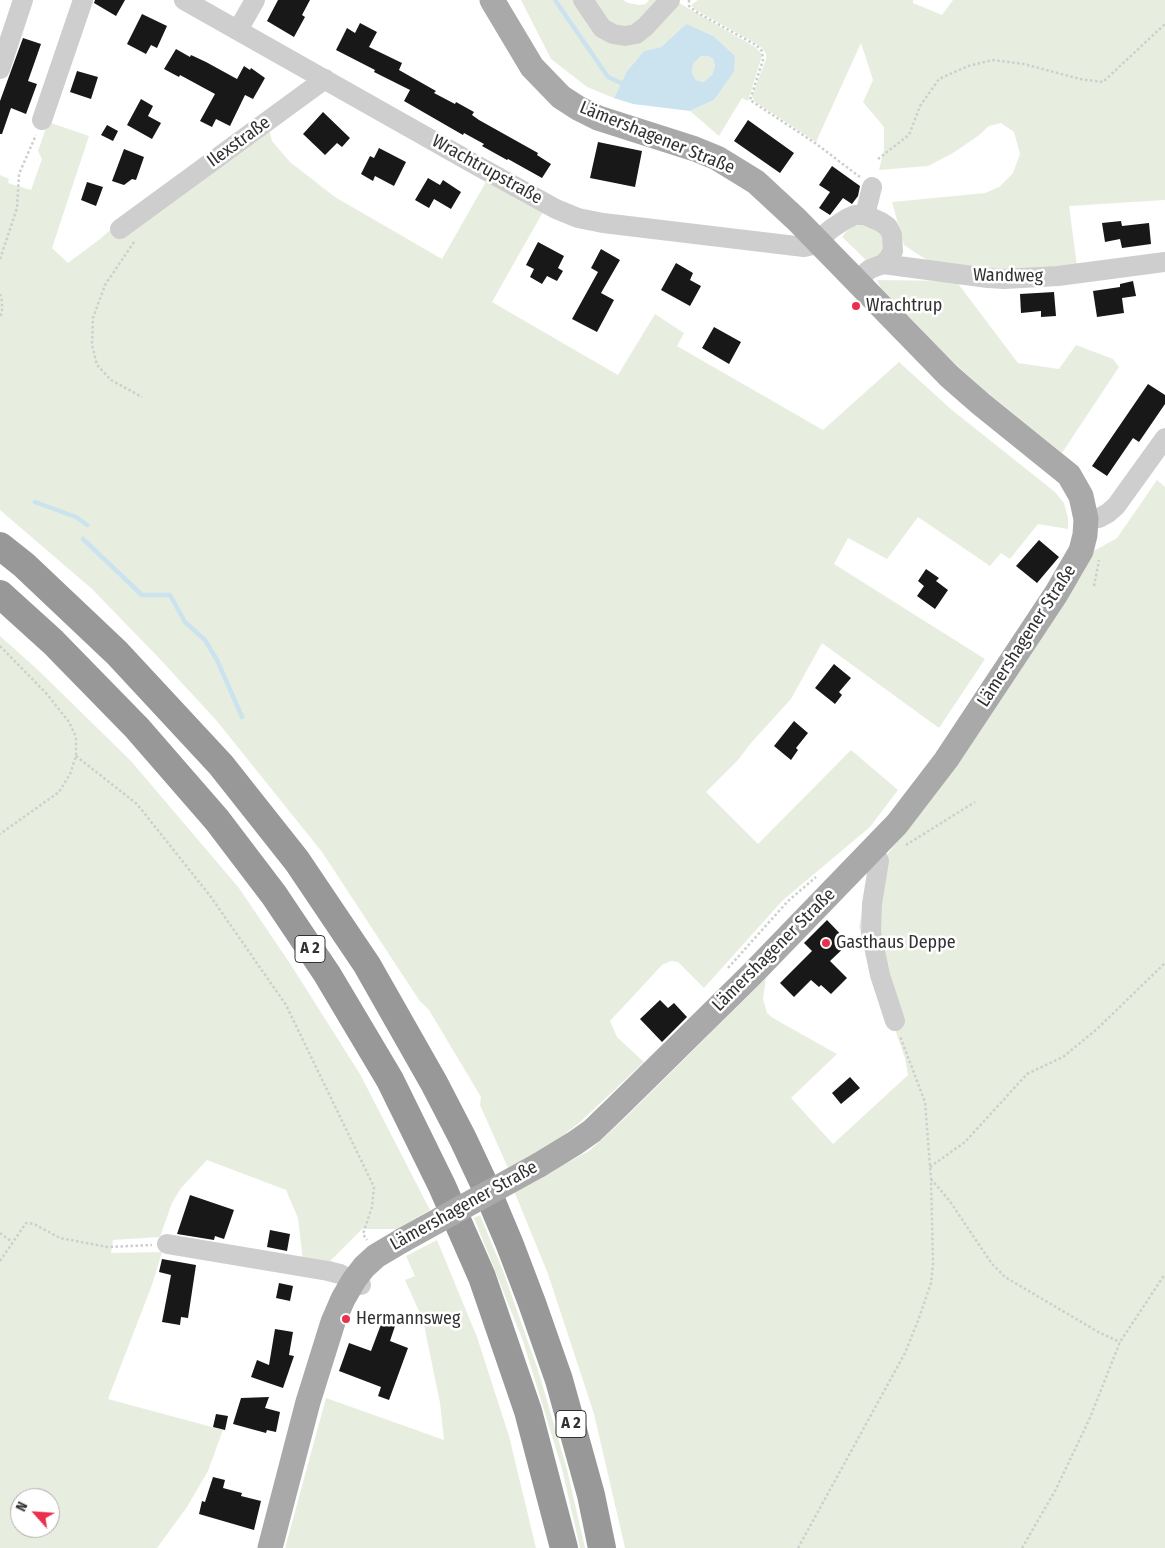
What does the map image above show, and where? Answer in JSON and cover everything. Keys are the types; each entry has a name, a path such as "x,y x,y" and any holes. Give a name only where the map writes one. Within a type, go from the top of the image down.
{"highway":[{"name":"A 2","path":"0,546 24,565 117,653 221,765 297,861 367,965 434,1083 486,1188 510,1245 559,1380 591,1495 602,1548"},
{"name":"A 2","path":"0,594 53,642 137,728 217,820 274,895 322,966 390,1080 442,1186 482,1277 528,1411 564,1548"}],"main road":[{"name":"Lämershagener Straße","path":"270,1548 316,1375 333,1322 343,1298 358,1283 364,1267 376,1256 402,1240 539,1165 592,1131 745,980 876,855 946,760 1056,594 1081,552 1085,535 1086,519 1081,496 1069,475 955,381 818,241 756,182 730,165 695,149 598,118 578,108 561,96 532,67 494,0"}],"street":[{"path":"0,69 24,0"},
{"path":"42,120 82,0"},
{"name":"Wrachtrupstraße","path":"184,0 476,165 556,209 578,218 603,223 804,247 813,245 818,241"},
{"path":"238,30 255,0"},
{"path":"583,0 602,28 613,34 625,36 636,34 645,27 670,0"},
{"name":"Ilexstraße","path":"127,236 152,206 325,79"},
{"path":"865,215 872,187"},
{"path":"818,241 831,229 846,219 855,216 865,215 888,227 892,235 893,251 883,264 870,269 856,281"},
{"name":"Wandweg","path":"883,264 1004,279 1058,276 1165,262"},
{"path":"1086,519 1099,518 1108,514 1116,506 1165,438"},
{"path":"876,855 871,932 880,975 895,1022"},
{"path":"167,1244 328,1271 358,1283"}],"path":[{"path":"689,0 689,6 698,13 756,45 762,51 763,60 750,100 815,143 872,187"},
{"path":"878,159 909,135 920,106 939,79 968,66 993,60 1024,64 1103,82 1165,24"},
{"path":"0,260 17,208 19,174 42,120"},
{"path":"127,236 93,318 92,344 97,365 111,380 142,397"},
{"path":"0,294 2,301 0,316"},
{"path":"0,646 46,693 69,722 76,736 76,756 70,774 59,792 0,834"},
{"path":"76,756 137,804 211,897 286,1005 374,1187 372,1207 364,1234 376,1256"},
{"path":"876,855 976,802"},
{"path":"930,1167 964,1142 1027,1074 1062,1057 1097,1030 1165,963"},
{"path":"798,1548 905,1353 930,1283 933,1264 931,1179 924,1102 895,1022"},
{"path":"931,1179 949,1200 992,1264 1005,1277 1100,1333 1120,1342"},
{"path":"0,1261 26,1223 34,1224 60,1238 108,1247 167,1244"},
{"path":"0,1233 12,1242"},
{"path":"1022,1548 1056,1491 1089,1420 1120,1342 1165,1274"}],"green space":[{"path":"521,0 623,0 639,5 646,4 649,0 674,0 755,47 760,52 762,56 748,101 742,98 719,136 690,111 714,100 734,72 686,24 661,47 644,51 627,71 614,98 587,87 551,59"},
{"path":"698,0 913,0 913,3 942,15 953,0 1165,0 1165,200 1069,206 1077,266 1004,270 939,266 904,245 892,202 985,193 999,187 1013,173 1020,154 1014,132 1001,123 989,126 953,153 928,166 879,170 884,149 884,127 863,102 873,80 861,43 816,142 754,101 752,96 766,59 766,54 755,43 696,10 691,5"},
{"path":"701,56 708,56 713,59 715,66 712,75 703,82 696,80 692,73 693,64"},
{"path":"48,122 89,136 52,248 68,263 100,239 146,198 268,126 272,141 290,162 335,197 442,259 487,180 543,212 492,302 618,375 655,314 684,333 677,346 823,430 899,362 952,410 1055,492 1064,503 1068,518 1068,529 1038,524 1010,559 1001,553 990,566 918,517 887,559 848,538 834,564 985,659 939,728 822,643 791,699 738,760 706,792 758,844 851,750 898,790 870,827 782,901 704,988 678,962 671,961 662,965 610,1021 617,1037 644,1062 579,1123 535,1154 508,1168 480,1105 481,1097 429,1010 419,1000 322,852 216,720 157,656 92,589 0,510 0,175 9,179 8,183 31,190 42,159 38,151"},
{"path":"864,224 883,234 886,246 879,258 866,260 842,237 850,227"},
{"path":"877,280 956,281 1018,363 1059,369 1076,345 1113,359 1119,367 1062,453 984,390 952,361 881,288"},
{"path":"1157,480 1165,487 1165,1548 625,1548 594,1414 548,1274 514,1191 589,1151 625,1118 766,978 763,999 767,1013 837,1054 791,1098 833,1144 908,1075 905,1058 859,927 869,877 961,759 1083,573 1092,552 1117,538"},
{"path":"0,636 38,670 131,761 239,888 291,965 360,1074 430,1210 397,1229 362,1229 327,1264 303,1261 298,1218 286,1190 207,1160 181,1188 172,1203 160,1237 113,1240 111,1253 162,1252 152,1285 108,1399 223,1430 208,1471 187,1507 157,1548 0,1548"},
{"path":"480,1215 503,1271 538,1370 567,1469 585,1548 580,1548 562,1469 523,1341 474,1218"},
{"path":"437,1240 477,1337 509,1436 536,1548 285,1548 326,1398 444,1440 440,1403 423,1320 405,1280 415,1276 406,1256"}],"water":[{"path":"686,24 713,36 735,56 734,72 714,100 690,111 633,104 614,98 627,71 644,51 661,47","holes":["701,56 708,56 713,59 715,66 712,75 703,82 696,80 692,73 693,64"]}],"building":[{"path":"95,0 125,0 116,16 94,3"},
{"path":"278,0 310,0 302,15 305,17 294,37 267,21"},
{"path":"142,14 167,26 157,48 151,45 146,54 127,44"},
{"path":"360,23 377,32 369,47 402,63 399,70 436,91 434,93 474,112 472,115 479,120 538,153 537,155 551,164 542,178 404,101 410,90 336,50 347,28 355,33"},
{"path":"23,38 41,44 28,81 37,84 26,114 11,108 2,134 0,134 0,101"},
{"path":"176,49 190,57 191,55 206,62 237,79 244,66 250,70 251,68 265,78 253,99 245,95 230,126 216,119 212,127 200,121 215,94 180,75 179,77 164,69"},
{"path":"77,71 98,77 91,99 70,92"},
{"path":"141,99 153,106 148,116 161,123 152,139 127,125"},
{"path":"323,112 350,138 342,147 337,143 325,155 303,134"},
{"path":"748,120 794,153 780,173 734,141"},
{"path":"107,125 118,131 113,141 101,135"},
{"path":"598,142 642,151 635,187 590,178"},
{"path":"379,148 406,162 394,186 375,176 373,181 361,174 370,156 374,158"},
{"path":"124,149 144,157 136,180 132,179 124,185 112,181"},
{"path":"832,166 860,186 858,196 852,204 843,198 830,215 819,208 830,192 819,185"},
{"path":"428,178 440,185 443,180 461,192 451,209 434,199 429,208 415,200"},
{"path":"87,182 103,187 96,206 81,200"},
{"path":"1121,221 1122,226 1149,223 1151,244 1122,248 1120,239 1105,242 1102,223"},
{"path":"538,242 564,256 558,268 563,271 557,281 547,276 542,284 530,277 534,269 526,265"},
{"path":"601,249 620,260 601,293 614,300 597,332 572,319 598,272 591,268"},
{"path":"676,263 693,273 690,280 701,286 690,306 661,290"},
{"path":"1133,281 1136,296 1122,298 1124,313 1097,317 1093,291 1120,287 1120,284"},
{"path":"1054,292 1056,316 1041,317 1041,311 1021,313 1020,294"},
{"path":"714,327 741,342 729,364 702,348"},
{"path":"1148,384 1165,395 1165,404 1139,442 1133,438 1107,476 1092,466"},
{"path":"1039,540 1059,557 1037,583 1016,566"},
{"path":"926,569 939,578 936,581 948,590 935,609 917,596 924,586 918,581"},
{"path":"834,664 851,678 839,692 842,695 835,704 815,688"},
{"path":"794,721 808,733 796,748 798,750 791,760 774,746"},
{"path":"827,920 849,943 830,961 847,978 831,994 821,985 819,987 811,980 794,997 780,983 812,951 804,943"},
{"path":"660,1000 668,1008 674,1003 687,1017 662,1042 640,1019"},
{"path":"850,1077 860,1088 841,1104 832,1093"},
{"path":"190,1195 234,1210 224,1239 215,1236 214,1240 177,1234"},
{"path":"270,1230 290,1234 287,1251 267,1247"},
{"path":"162,1259 196,1265 188,1318 181,1317 180,1325 162,1322 171,1275 159,1272"},
{"path":"279,1283 293,1286 290,1301 276,1298"},
{"path":"383,1319 396,1323 390,1341 408,1348 389,1400 378,1396 381,1387 339,1371 349,1343 371,1351"},
{"path":"275,1329 293,1332 289,1355 294,1356 283,1388 251,1377 257,1360 269,1365"},
{"path":"269,1397 265,1408 280,1412 276,1432 267,1430 266,1433 233,1424 241,1398"},
{"path":"216,1414 228,1416 225,1430 213,1427"},
{"path":"213,1477 225,1480 223,1488 242,1493 241,1496 261,1501 254,1530 199,1514 202,1501 205,1502"}],"waterway":[{"path":"555,0 608,77 621,83 627,82"},
{"path":"35,502 76,517 87,525"},
{"path":"83,539 142,595 170,595 185,622 205,640 217,660 242,717"}],"place":[{"name":"Wrachtrup","path":"856,306"},
{"name":"Gasthaus Deppe","path":"826,943"},
{"name":"Hermannsweg","path":"346,1319"}]}
